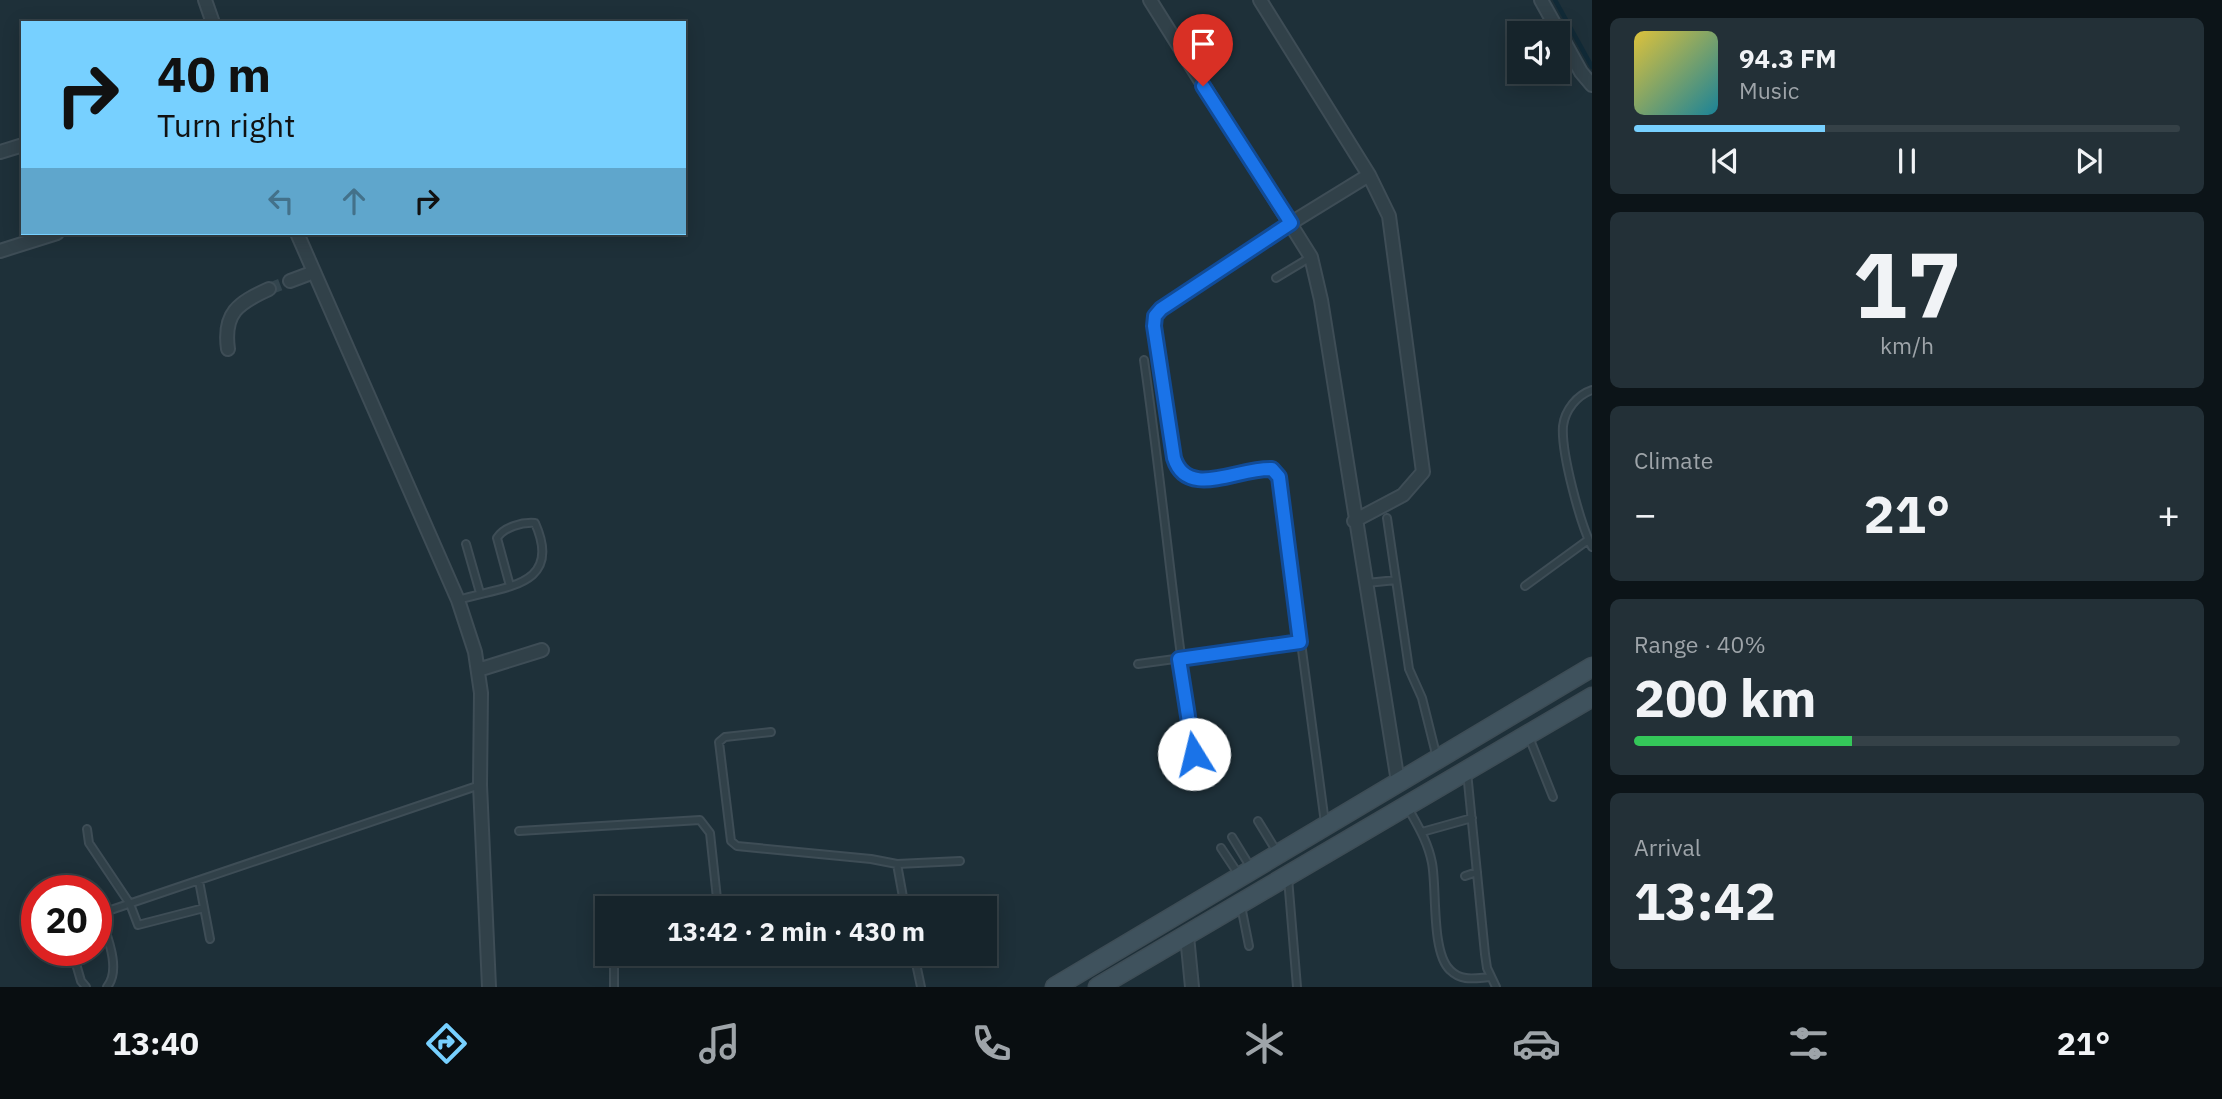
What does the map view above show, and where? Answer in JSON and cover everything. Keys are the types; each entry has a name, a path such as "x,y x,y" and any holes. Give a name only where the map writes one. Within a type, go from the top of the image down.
{"main road":[{"path":"1055,987 1592,667"},
{"path":"1098,987 1592,697"}],"street":[{"path":"205,0 212,21"},
{"path":"1150,0 1311,257 1321,300 1354,521 1398,782"},
{"path":"1260,0 1369,175 1389,216 1423,472 1403,495 1354,521"},
{"path":"1541,0 1581,72 1592,85"},
{"path":"0,152 21,146"},
{"path":"1291,223 1369,175"},
{"path":"0,251 51,235"},
{"path":"298,235 458,600 478,670 489,987"},
{"path":"290,281 314,272"},
{"path":"228,349 225,328 231,315 247,299 269,289"},
{"path":"478,670 542,650"},
{"path":"1187,936 1192,987"}],"lane":[{"path":"1291,223 1161,309 1155,316 1154,326 1178,472 1186,479 1208,480 1258,468 1272,469 1279,477 1325,825"},
{"path":"1276,278 1311,257"},
{"path":"1144,360 1165,508 1179,659 1198,778"},
{"path":"1592,390 1568,410 1563,427 1578,516 1592,547"},
{"path":"1387,517 1409,668 1422,698 1437,758"},
{"path":"458,600 510,586 533,576 542,563 543,554 535,523 524,523 504,530 497,538 510,586"},
{"path":"1525,586 1588,540"},
{"path":"466,544 480,593"},
{"path":"1365,583 1396,580"},
{"path":"1138,664 1300,642"},
{"path":"771,733 724,737 719,743 730,841 737,845 897,864 960,861"},
{"path":"1528,733 1553,797"},
{"path":"1466,770 1485,954 1496,987"},
{"path":"112,910 480,785"},
{"path":"1406,807 1422,832 1432,864 1439,940 1448,969 1462,979 1491,977"},
{"path":"1422,832 1472,818"},
{"path":"519,831 699,820 710,832 717,896"},
{"path":"1258,821 1278,853"},
{"path":"87,828 89,843 130,904 135,921 144,926 204,908"},
{"path":"1232,837 1246,873"},
{"path":"1221,848 1246,873"},
{"path":"897,864 903,896"},
{"path":"1465,876 1477,872"},
{"path":"1288,876 1297,987"},
{"path":"1434,883 1444,880"},
{"path":"199,881 210,939"},
{"path":"1241,904 1249,946"},
{"path":"107,987 112,981 112,963"},
{"path":"76,966 80,981 86,987"},
{"path":"614,966 614,987"},
{"path":"917,966 921,987"}],"waterway":[{"path":"1555,0 1592,67"}],"tunnel":[{"path":"269,289 290,281"}],"route":[{"path":"1194,754 1179,659 1300,642 1279,477 1272,469 1258,468 1208,480 1186,479 1178,472 1174,458 1154,326 1155,316 1161,309 1291,223 1203,86"}]}
